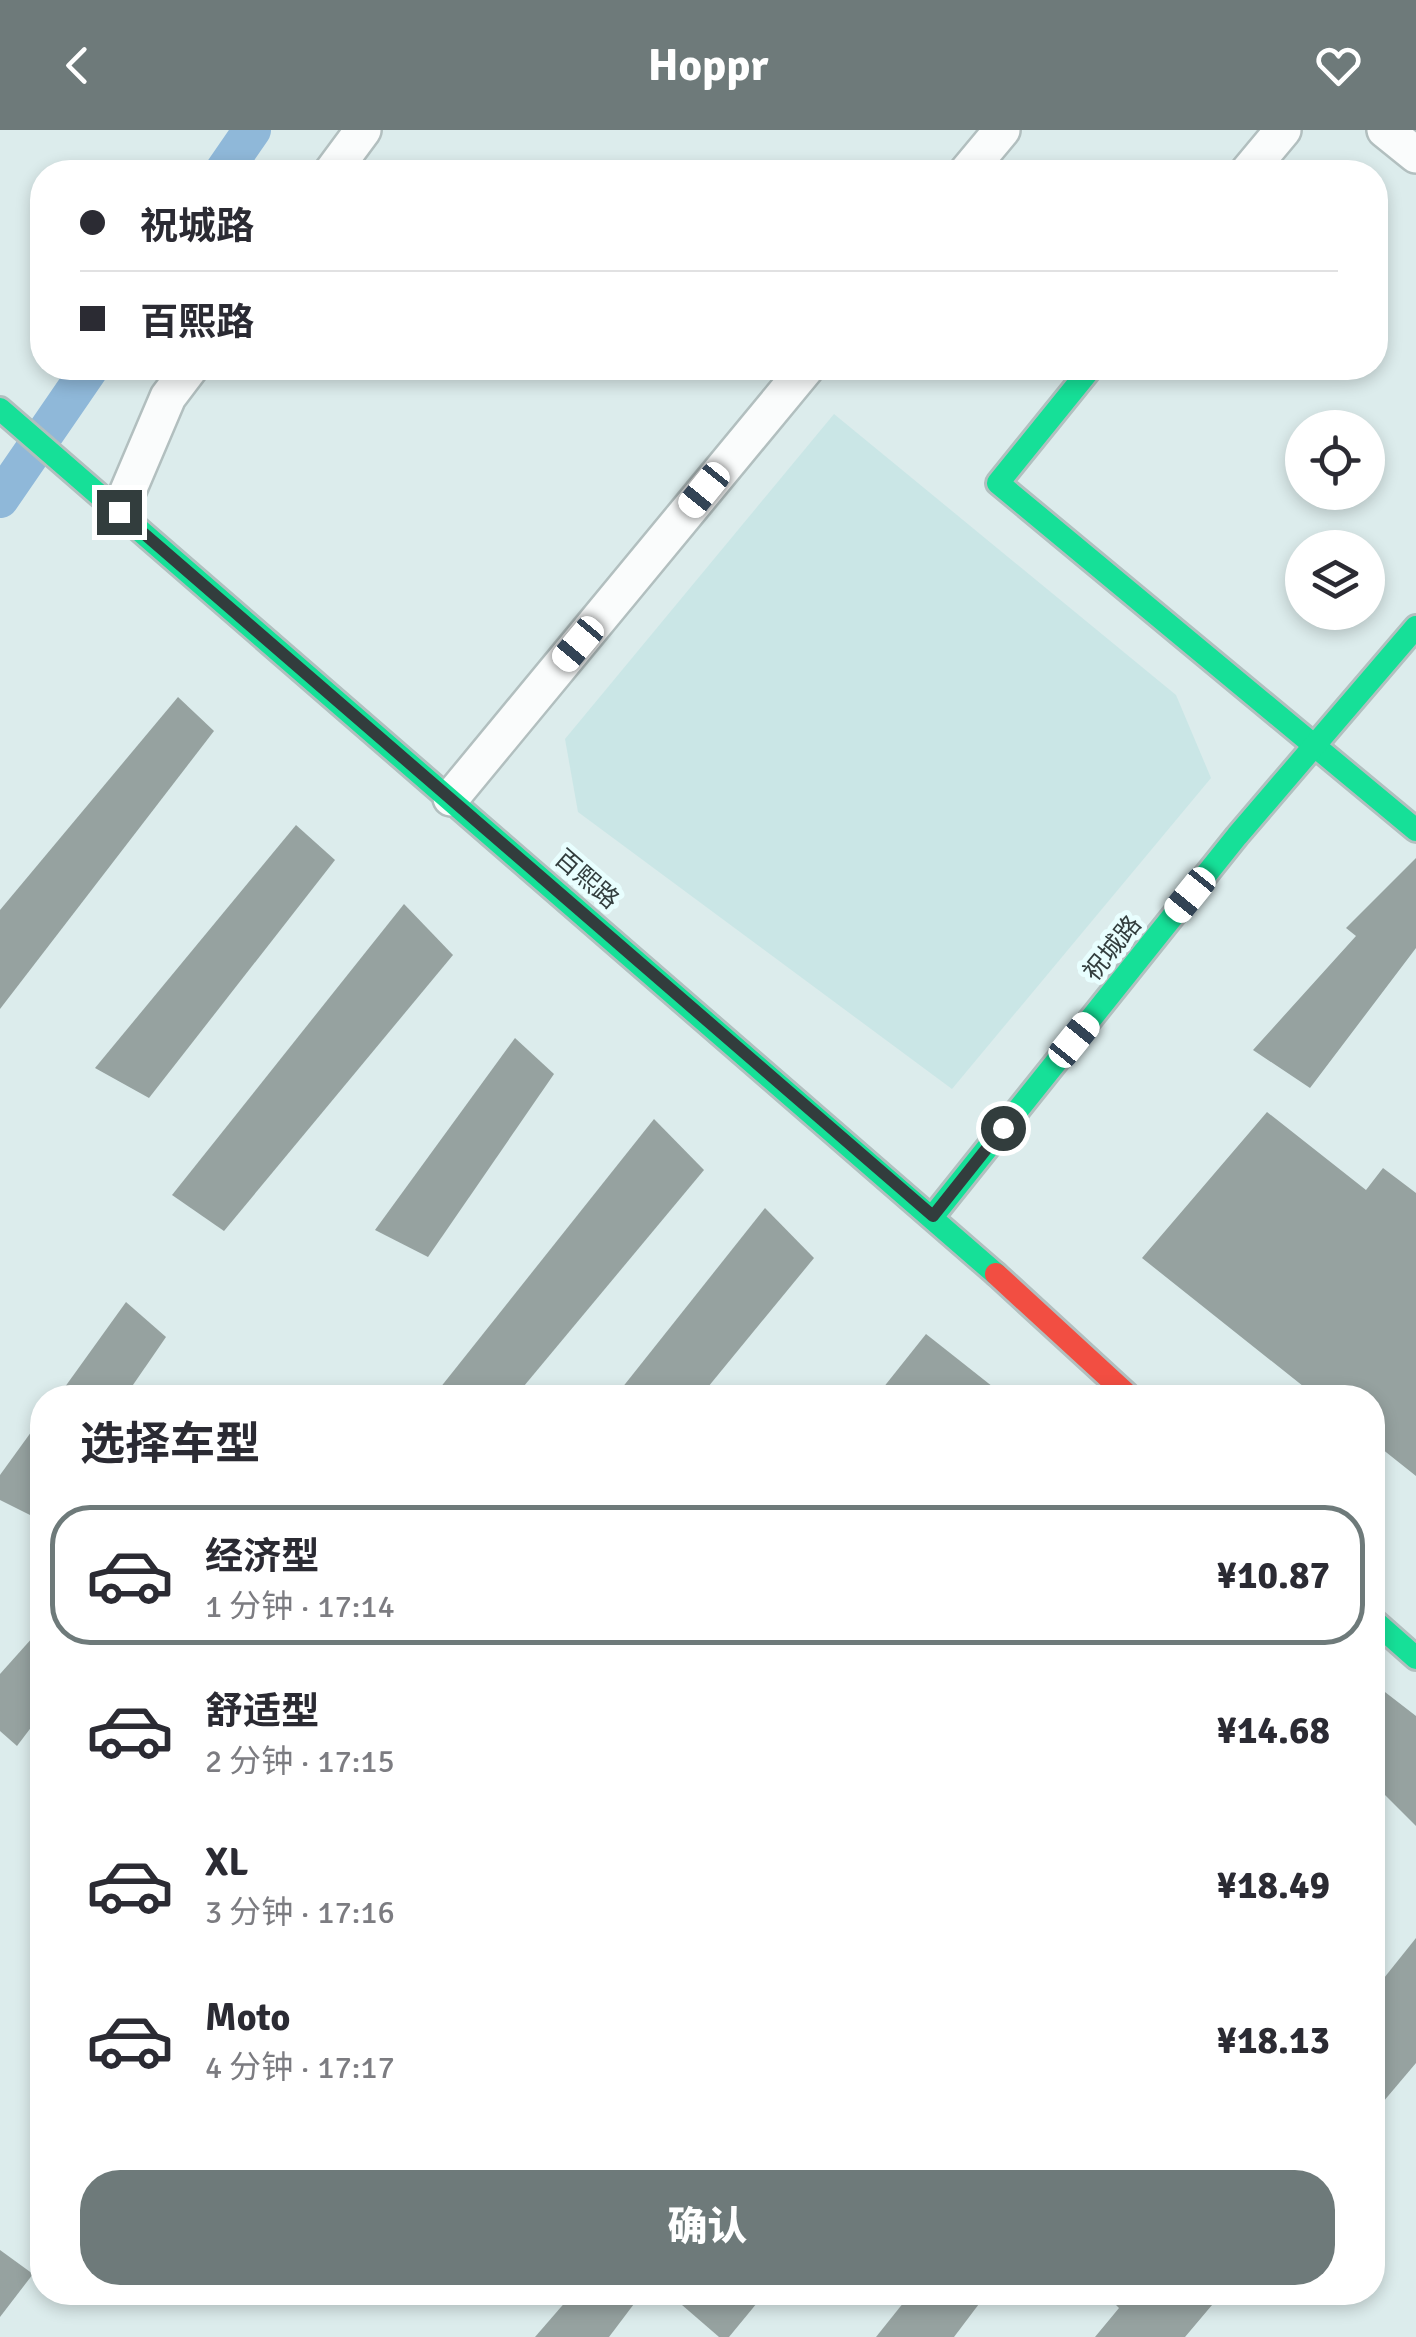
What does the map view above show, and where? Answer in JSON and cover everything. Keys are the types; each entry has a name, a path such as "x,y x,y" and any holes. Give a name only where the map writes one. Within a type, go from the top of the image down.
{"street":[{"path":"341,160 363,130"},
{"path":"977,160 1002,130"},
{"path":"1258,160 1283,130"},
{"path":"1385,130 1416,155"},
{"path":"119,512 168,398 181,380"},
{"path":"450,798 796,380"},
{"path":"1082,380 998,483 1416,830"},
{"name":"百熙路","path":"1,411 933,1216 1118,1385"},
{"name":"祝城路","path":"933,1216 1314,746 1416,627"},
{"path":"1385,1630 1416,1658"}],"shaded area":[{"path":"834,414 1176,695 1211,778 952,1089 578,812 565,739"}],"building":[{"path":"178,697 214,731 0,1009 0,910"},
{"path":"296,825 335,860 149,1098 95,1068"},
{"path":"1416,858 1416,948 1310,1088 1253,1050 1356,936 1346,928"},
{"path":"404,904 453,955 224,1231 172,1195"},
{"path":"515,1038 554,1074 428,1257 375,1230"},
{"path":"1267,1112 1366,1190 1383,1168 1416,1193 1416,1476 1385,1451 1385,1385 1302,1385 1142,1258"},
{"path":"654,1119 704,1170 525,1385 442,1385"},
{"path":"765,1208 814,1258 710,1385 624,1385"},
{"path":"126,1302 166,1337 133,1385 66,1385"},
{"path":"926,1334 991,1385 885,1385"},
{"path":"30,1434 30,1515 0,1500 0,1475"},
{"path":"30,1640 30,1729 17,1746 0,1731 0,1674"},
{"path":"1385,1692 1416,1716 1416,1826 1385,1795"},
{"path":"1416,1938 1416,2063 1385,2100 1385,1977"},
{"path":"0,2250 30,2272 30,2278 0,2317"},
{"path":"563,2305 633,2305 609,2337 535,2337"},
{"path":"682,2305 755,2305 729,2337 719,2337"},
{"path":"902,2305 978,2305 954,2337 876,2337"},
{"path":"1116,2305 1212,2305 1185,2337 1095,2337 1119,2308"}],"waterway":[{"path":"231,160 252,130"},
{"path":"0,499 82,380"}],"traffic: fast":[{"path":"1081,380 998,483 1416,830"},
{"path":"0,409 996,1274"},
{"path":"933,1216 1237,836 1416,627"},
{"path":"1385,1631 1416,1658"}],"traffic: jam":[{"path":"996,1274 1117,1385"}],"route":[{"path":"119,512 933,1216 1003,1128"}]}
